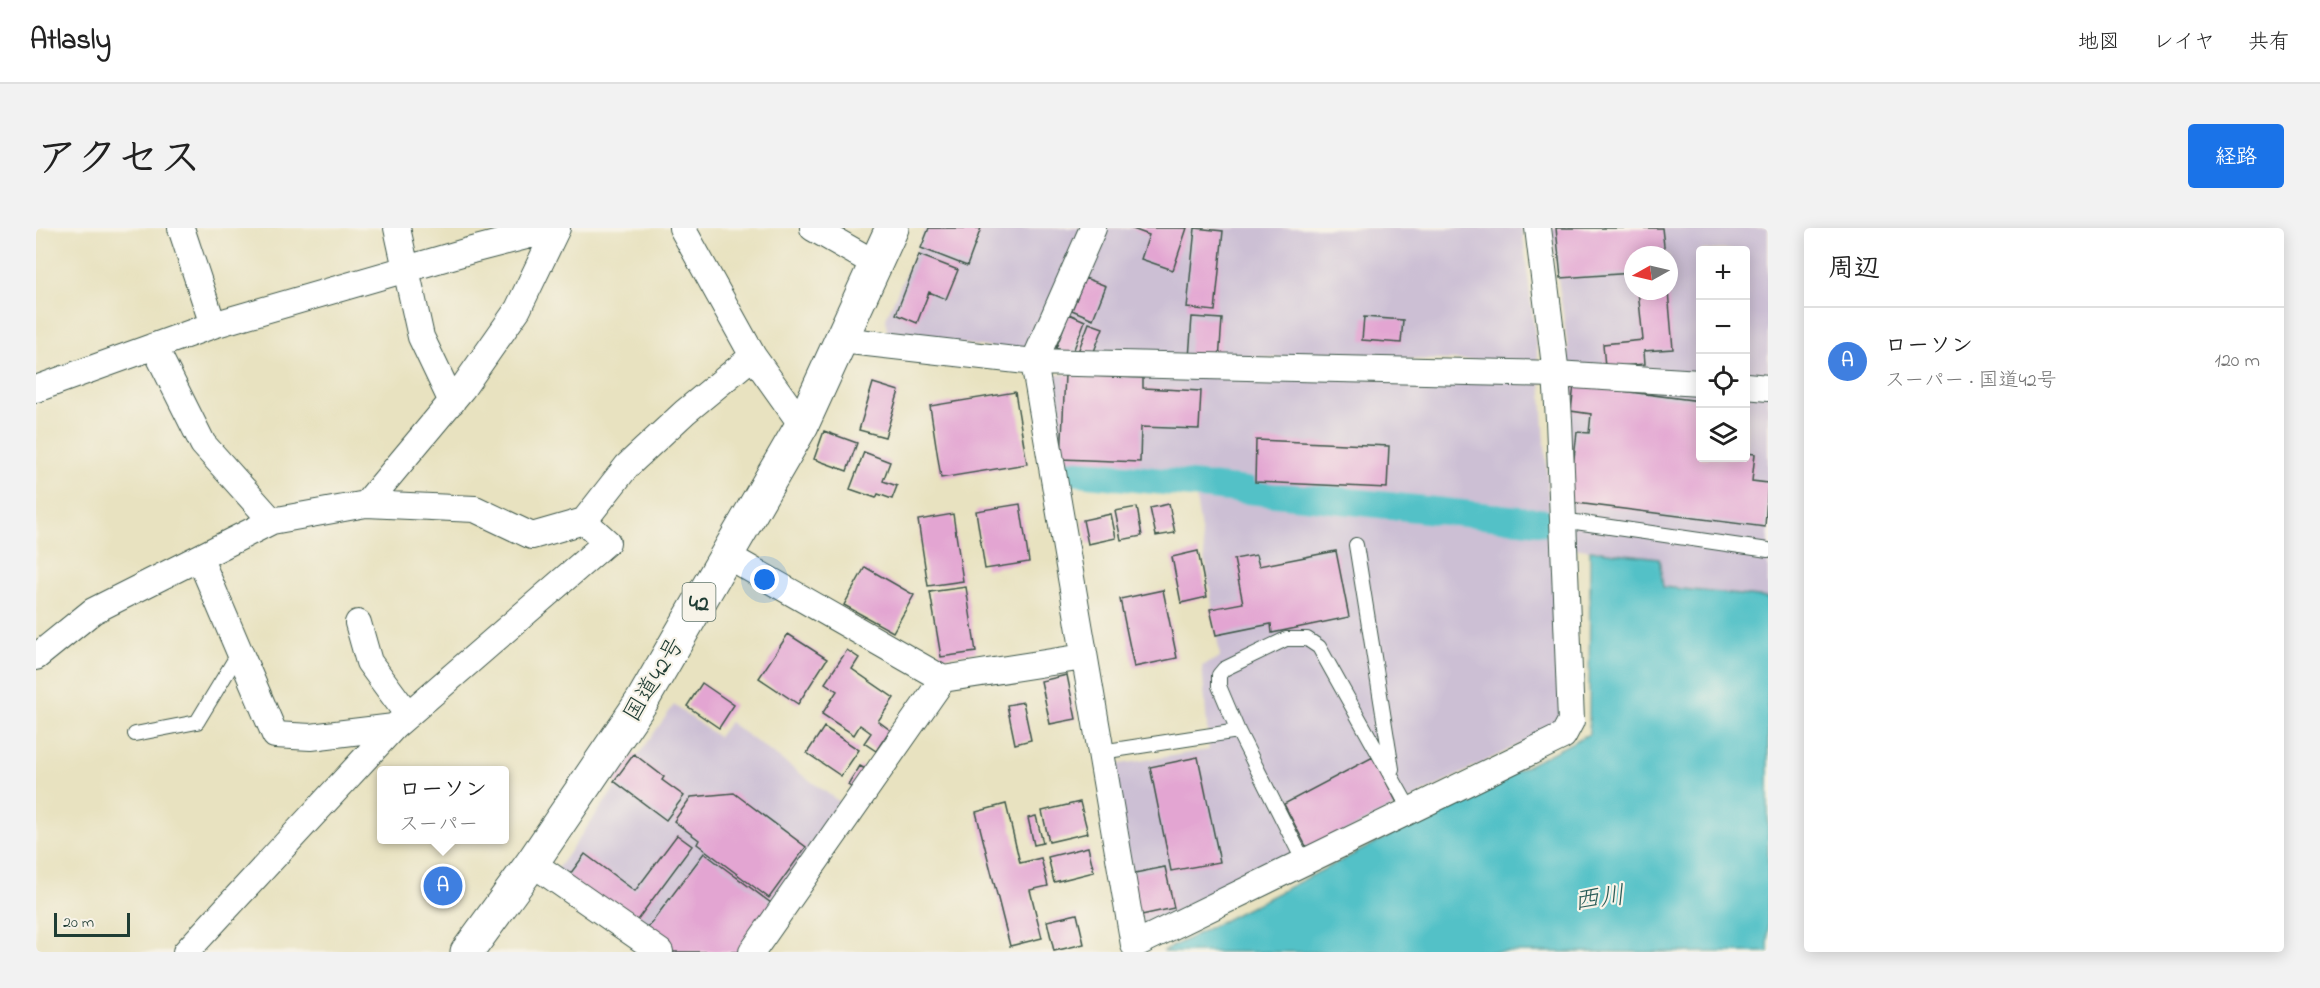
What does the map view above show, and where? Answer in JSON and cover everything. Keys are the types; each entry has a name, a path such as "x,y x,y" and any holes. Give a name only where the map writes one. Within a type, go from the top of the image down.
{"highway":[{"name":"国道42号","path":"467,952 532,863 642,701 802,425 892,228"}],"street":[{"path":"181,228 213,325"},
{"path":"397,228 421,337 452,402"},
{"path":"36,389 213,325 557,228"},
{"path":"366,504 452,402 518,309 557,228"},
{"path":"682,228 753,356 802,425"},
{"path":"813,228 876,264"},
{"path":"1093,228 1035,362 1101,752 1127,948 1563,736 1571,722 1556,374 1538,228"},
{"path":"842,340 1035,362 1556,374 1696,383"},
{"path":"154,346 203,444 273,521"},
{"path":"36,657 93,611 273,521 366,504 475,508 532,536 584,520 627,466 685,412 753,356"},
{"path":"1750,386 1768,388"},
{"path":"186,952 401,721 607,542 584,520"},
{"path":"726,555 943,679 1084,657"},
{"path":"200,559 275,735 311,737 401,721"},
{"path":"358,623 369,662 401,721"},
{"path":"752,952 943,679"},
{"path":"532,863 660,952"}],"lane":[{"path":"1562,520 1768,550"},
{"path":"1356,545 1394,780"},
{"path":"1304,862 1218,686 1219,675 1224,669 1286,639 1307,639 1319,647 1410,810"},
{"path":"135,734 197,722 240,651"},
{"path":"1101,752 1238,731"}],"shaded area":[{"path":"926,228 1522,228 1538,361 1051,355 892,335 887,331 886,318"},
{"path":"1551,228 1768,228 1768,598 1663,587 1659,558 1571,548 1568,514 1568,349"},
{"path":"1049,374 1541,380 1563,722 1144,935 1108,766 1209,750 1202,666 1220,657 1194,485 1059,480"},
{"path":"674,705 718,737 729,722 848,808 746,952 666,952 555,872"}],"water":[{"name":"西川","path":"1590,550 1659,558 1663,587 1768,598 1768,952 1162,952 1589,734"}],"building":[{"path":"929,228 981,228 967,266 921,248"},
{"path":"1130,228 1187,228 1173,270 1141,259 1149,235"},
{"path":"1195,228 1223,231 1215,311 1187,308"},
{"path":"1556,228 1662,228 1664,246 1624,246 1624,274 1561,278"},
{"path":"919,255 958,270 946,299 929,292 917,323 896,314"},
{"path":"1085,278 1106,286 1093,319 1072,310"},
{"path":"1639,300 1669,300 1673,349 1644,351 1645,364 1605,367 1603,344 1643,340"},
{"path":"1069,314 1085,321 1072,354 1056,348"},
{"path":"1192,317 1222,319 1219,361 1189,358"},
{"path":"1364,317 1403,320 1401,343 1362,340"},
{"path":"1089,323 1103,328 1093,354 1079,349"},
{"path":"1065,375 1143,378 1143,388 1201,391 1199,429 1141,427 1140,462 1061,459"},
{"path":"873,383 899,391 885,437 859,430"},
{"path":"1574,385 1696,400 1696,462 1750,462 1750,453 1755,454 1752,481 1768,483 1765,527 1569,502 1577,432 1589,433 1591,414 1571,411"},
{"path":"1015,392 1027,464 941,478 930,406"},
{"path":"824,431 857,443 847,471 814,459"},
{"path":"1256,440 1389,446 1387,488 1255,482"},
{"path":"864,452 890,462 883,481 897,486 892,499 878,494 876,498 850,489"},
{"path":"1020,504 1029,562 985,569 976,511"},
{"path":"1169,504 1175,533 1156,536 1150,508"},
{"path":"1137,507 1142,536 1121,540 1115,511"},
{"path":"953,514 963,581 928,586 918,520"},
{"path":"1111,514 1116,538 1088,544 1083,520"},
{"path":"1198,551 1207,597 1181,603 1172,557"},
{"path":"1336,551 1349,617 1272,633 1271,624 1216,635 1210,609 1243,603 1234,559 1256,555 1259,566"},
{"path":"865,567 914,595 893,632 844,605"},
{"path":"966,587 976,652 941,657 930,592"},
{"path":"1163,590 1177,658 1134,667 1120,599"},
{"path":"788,634 827,659 798,704 759,678"},
{"path":"847,650 859,658 852,669 894,698 878,721 890,730 876,751 864,743 871,733 860,725 854,735 822,714 837,691 825,683"},
{"path":"1067,675 1076,719 1050,724 1041,681"},
{"path":"702,683 734,705 719,728 687,706"},
{"path":"1023,702 1031,740 1015,744 1007,705"},
{"path":"824,727 859,750 841,776 807,753"},
{"path":"634,754 664,777 662,780 684,796 666,820 614,781"},
{"path":"1198,757 1220,862 1171,871 1150,767"},
{"path":"1373,757 1397,803 1308,850 1284,804"},
{"path":"860,766 867,770 854,789 848,785"},
{"path":"734,793 806,847 769,898 697,844 699,840 674,821 691,797"},
{"path":"1080,802 1088,833 1049,842 1042,811"},
{"path":"1006,804 1020,863 1041,858 1048,886 1030,890 1042,938 1010,946 976,812"},
{"path":"1036,816 1043,843 1034,845 1028,818"},
{"path":"677,835 692,846 632,927 567,878 585,854 635,891"},
{"path":"1088,847 1094,872 1054,882 1048,857"},
{"path":"704,853 779,909 748,952 667,952 643,934"},
{"path":"1165,867 1174,908 1123,919 1115,877"},
{"path":"1077,914 1084,944 1054,951 1047,921"}],"waterway":[{"path":"1064,471 1552,523"}],"place":[{"name":"ローソン","path":"443,886"}]}
